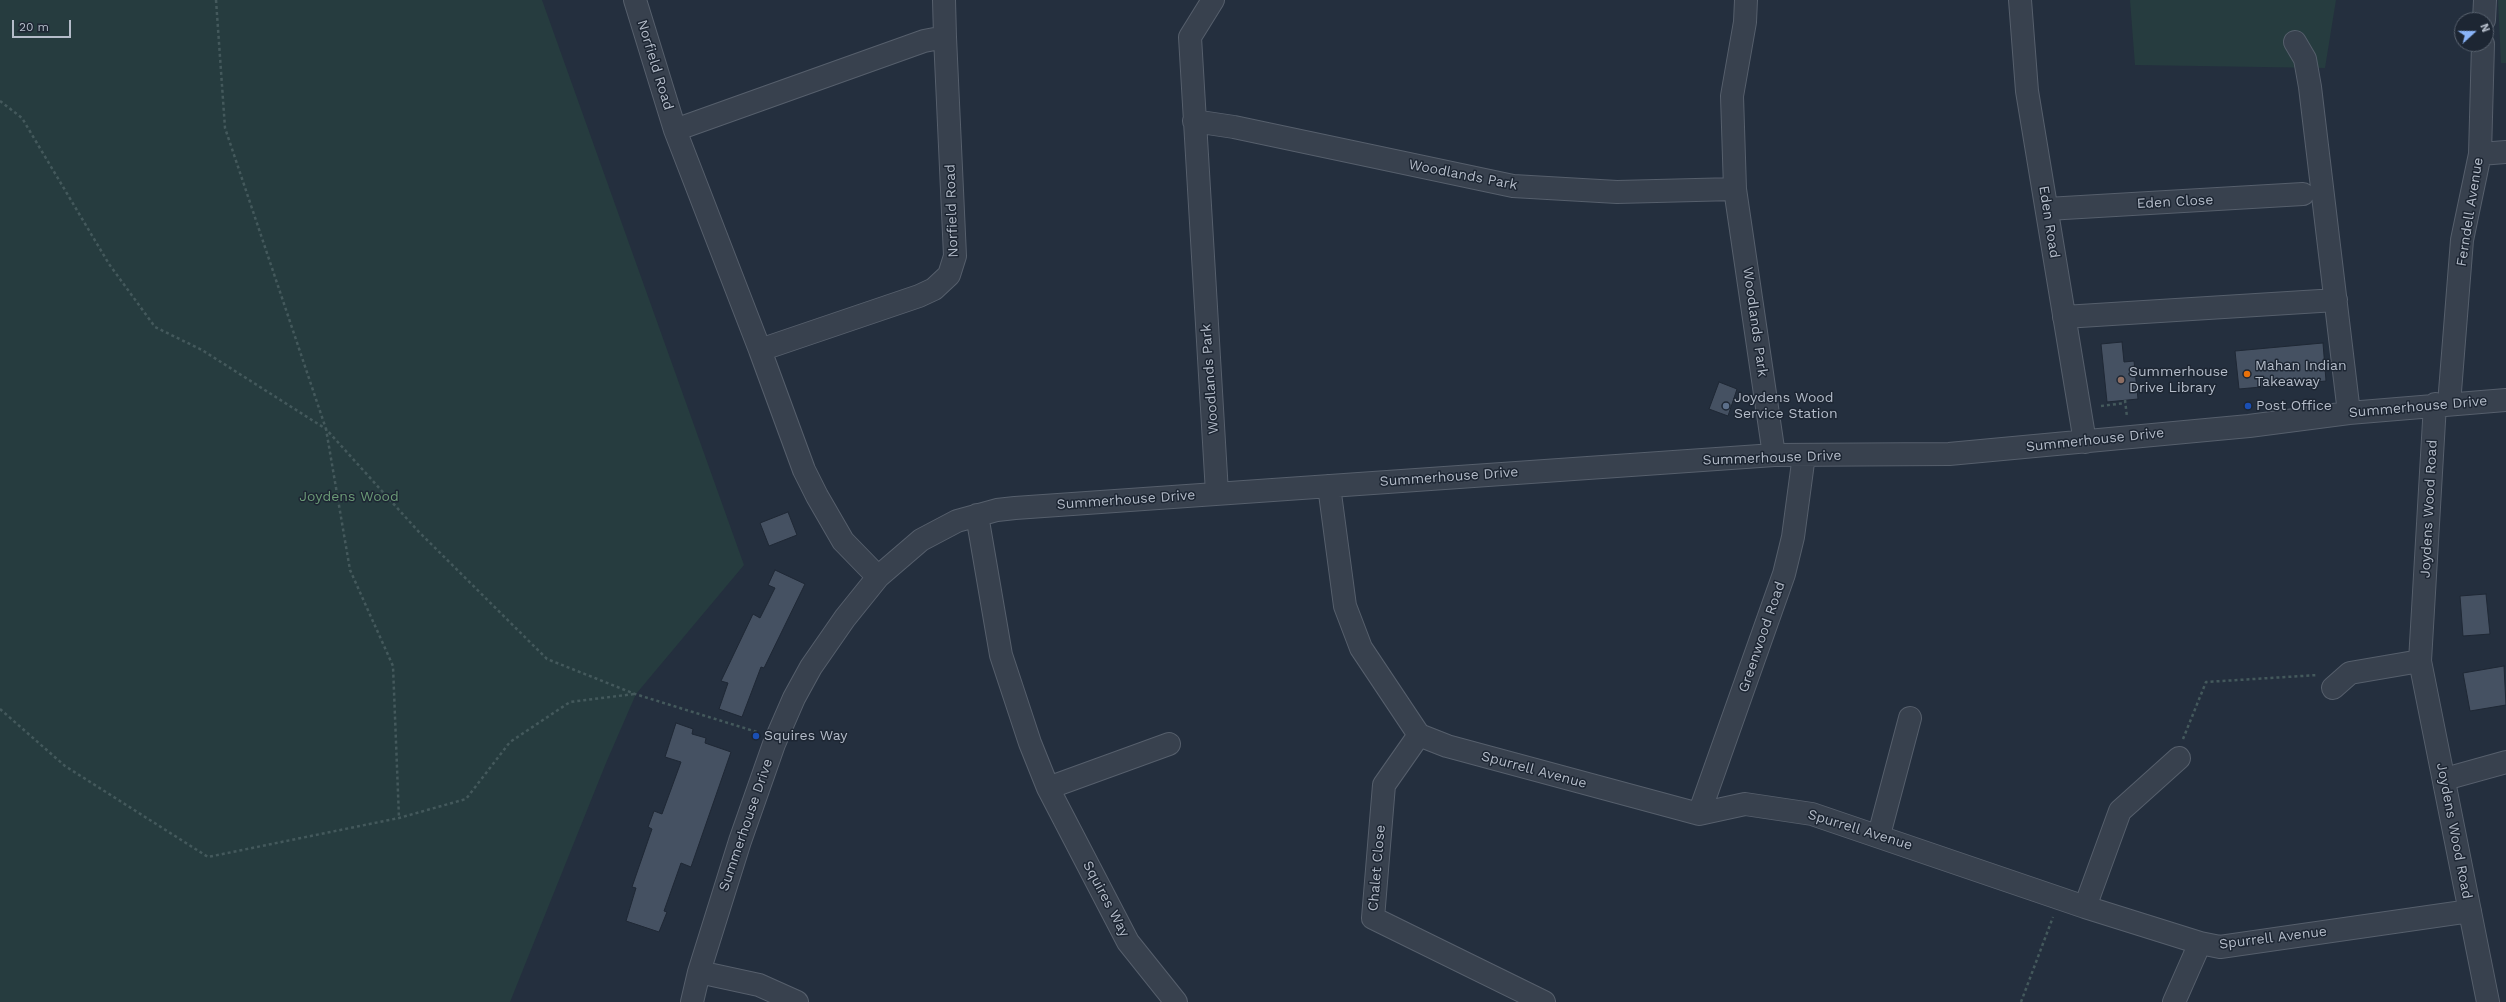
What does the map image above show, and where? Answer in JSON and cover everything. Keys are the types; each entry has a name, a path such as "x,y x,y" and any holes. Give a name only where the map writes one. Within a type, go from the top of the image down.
{"street":[{"name":"Norfield Road","path":"635,0 675,130 760,350 804,470 817,496 843,540 878,577"},
{"name":"Norfield Road","path":"760,350 919,296 934,289 949,275 955,256 944,0"},
{"name":"Woodlands Park","path":"1213,0 1190,37 1217,493"},
{"name":"Woodlands Park","path":"1746,0 1745,22 1732,96 1735,189 1774,455"},
{"name":"Eden Road","path":"2020,0 2027,91 2085,442"},
{"path":"2484,12 2485,0"},
{"name":"Norfield Road","path":"675,130 924,41 945,37"},
{"path":"2295,42 2305,59 2310,87 2349,413"},
{"name":"Ferndell Avenue","path":"2442,404 2462,240 2480,154 2483,52"},
{"name":"Woodlands Park","path":"1194,121 1234,127 1513,186 1617,192 1735,189"},
{"path":"2480,154 2506,152"},
{"name":"Eden Close","path":"2047,209 2303,194"},
{"path":"2064,317 2336,300"},
{"name":"Summerhouse Drive","path":"692,1002 699,972 740,841 776,738 794,698 811,667 845,618 878,577 921,540 940,529 977,515 1015,508 1774,455 1949,454 2250,426 2349,413 2442,404 2506,400"},
{"name":"Joydens Wood Road","path":"2442,404 2420,661 2445,779 2488,1002"},
{"name":"Greenwood Road","path":"1699,814 1784,574 1793,537 1804,455"},
{"path":"1329,486 1345,606 1361,648 1419,735"},
{"name":"Squires Way","path":"977,515 1001,655 1030,743 1048,788 1128,942 1176,1002"},
{"path":"2333,688 2350,673 2420,661"},
{"path":"1879,835 1910,718"},
{"name":"Spurrell Avenue","path":"1419,735 1446,746 1699,814 1745,804 1812,814 1879,835 2085,907 2200,943 2220,947 2470,911"},
{"name":"Chalet Close","path":"1419,735 1384,785 1373,918 1544,1002"},
{"path":"1048,788 1169,744"},
{"path":"2085,907 2120,811 2180,758"},
{"path":"2445,779 2506,762"},
{"path":"2174,1002 2200,943"},
{"path":"699,972 759,985 797,1002"}],"path":[{"path":"216,0 225,128 326,430 350,570 393,666 399,818"},
{"path":"0,101 22,118 109,264 155,327 202,350 326,430 418,531 547,659 636,694 776,738"},
{"path":"2104,406 2125,403"},
{"path":"2180,758 2182,740 2206,682 2350,673"},
{"path":"0,709 65,766 208,856 399,818 466,799 510,742 570,702 636,694"},
{"path":"2021,1002 2048,928 2062,898"}],"green space":[{"name":"Joydens Wood","path":"0,0 542,0 744,565 636,694 606,763 510,1002 0,1002"},
{"path":"2130,0 2336,0 2325,68 2135,65"},
{"path":"2498,0 2506,0 2506,63 2501,63"}],"building":[{"name":"Summerhouse Drive Library","path":"2122,342 2124,362 2134,361 2138,399 2107,402 2101,344"},
{"path":"2323,343 2326,381 2239,389 2235,351"},
{"path":"1719,382 1737,389 1728,416 1709,409"},
{"path":"788,512 797,535 769,546 760,523"},
{"path":"775,570 805,584 764,668 761,667 742,717 719,709 728,683 721,681 753,614 760,618 775,588 768,585"},
{"path":"2486,594 2490,634 2463,636 2460,596"},
{"path":"2504,666 2506,705 2470,711 2463,673"},
{"path":"676,723 693,729 692,734 706,738 705,743 731,752 691,867 681,863 664,911 667,912 659,932 626,921 636,888 632,887 652,829 648,827 654,811 662,814 681,762 665,757"}],"place":[{"name":"Mahan Indian Takeaway","path":"2247,374"},
{"name":"Summerhouse Drive Library","path":"2121,380"},
{"name":"Joydens Wood Service Station","path":"1726,406"},
{"name":"Post Office","path":"2248,406"},
{"name":"Squires Way","path":"756,736"}]}
